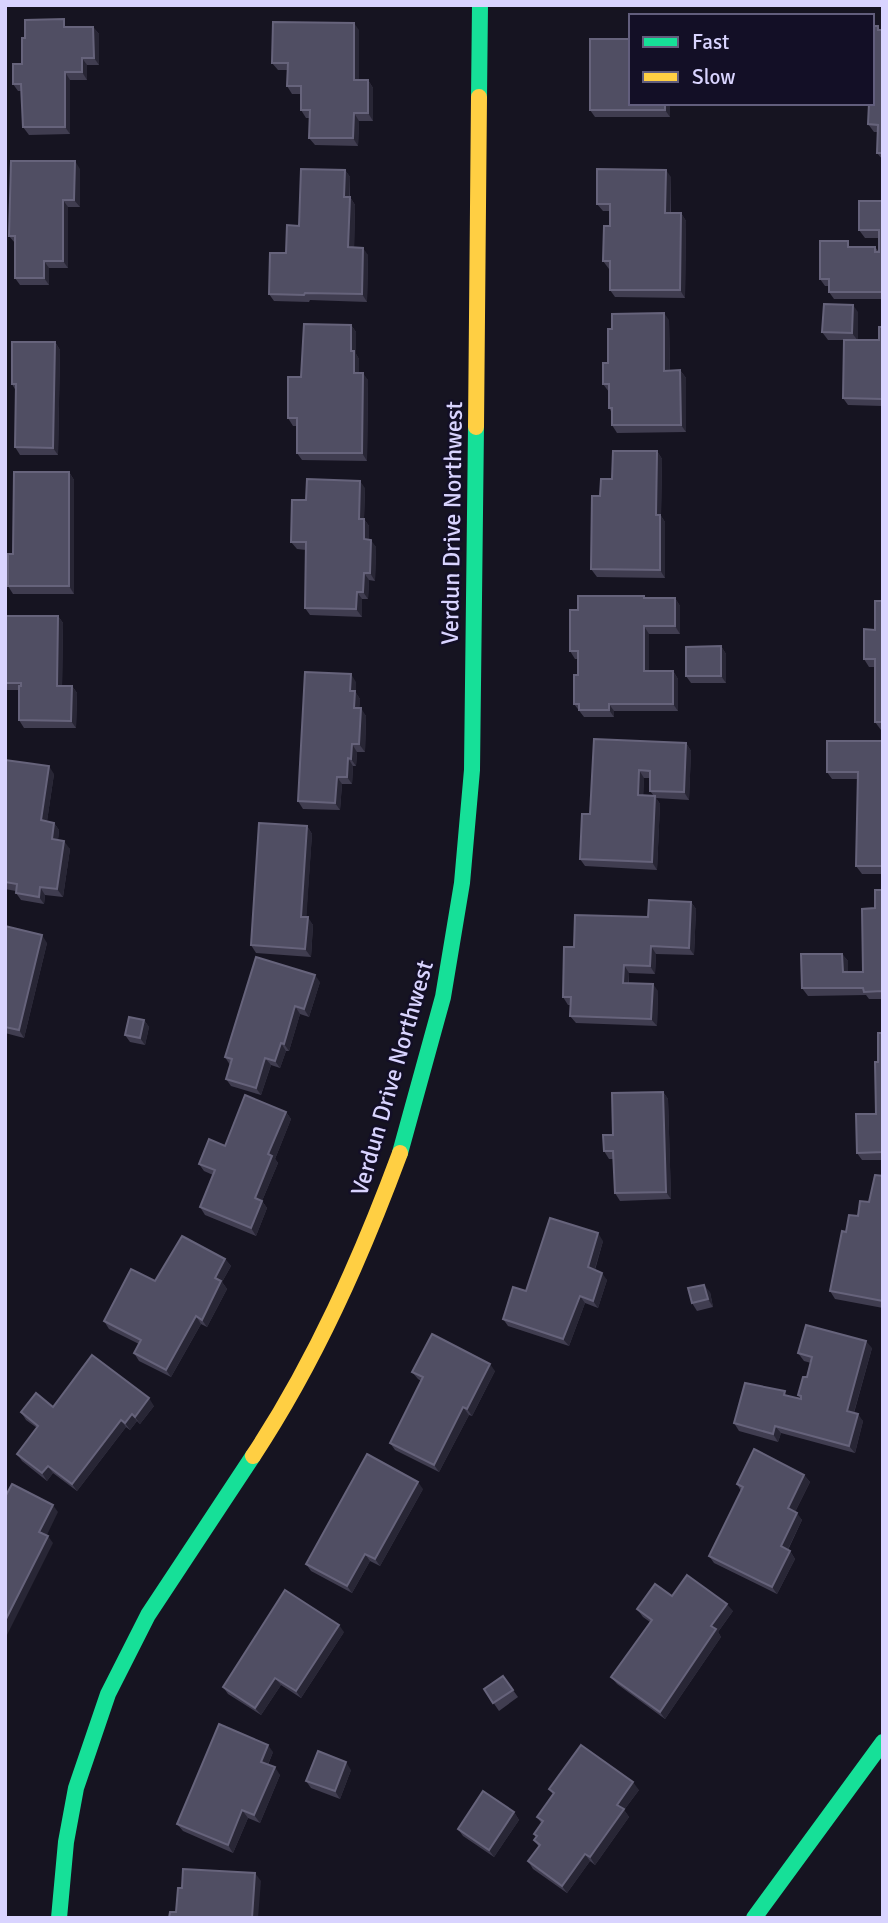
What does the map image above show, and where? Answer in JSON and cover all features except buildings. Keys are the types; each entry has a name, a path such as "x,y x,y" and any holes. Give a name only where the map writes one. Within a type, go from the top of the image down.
{"street":[{"name":"Verdun Drive Northwest","path":"59,1918 66,1842 76,1788 108,1694 148,1615 270,1430 338,1304 372,1229 400,1152 443,997 463,883 472,770 480,5"},
{"path":"754,1918 883,1742"}],"traffic: fast":[{"path":"479,97 480,5"},
{"path":"400,1153 443,997 462,883 472,770 476,427"},
{"path":"59,1918 66,1842 76,1788 108,1694 148,1615 253,1456"},
{"path":"754,1918 883,1742"}],"traffic: slow":[{"path":"476,427 479,97"},
{"path":"253,1456 297,1384 335,1309 400,1153"}]}
